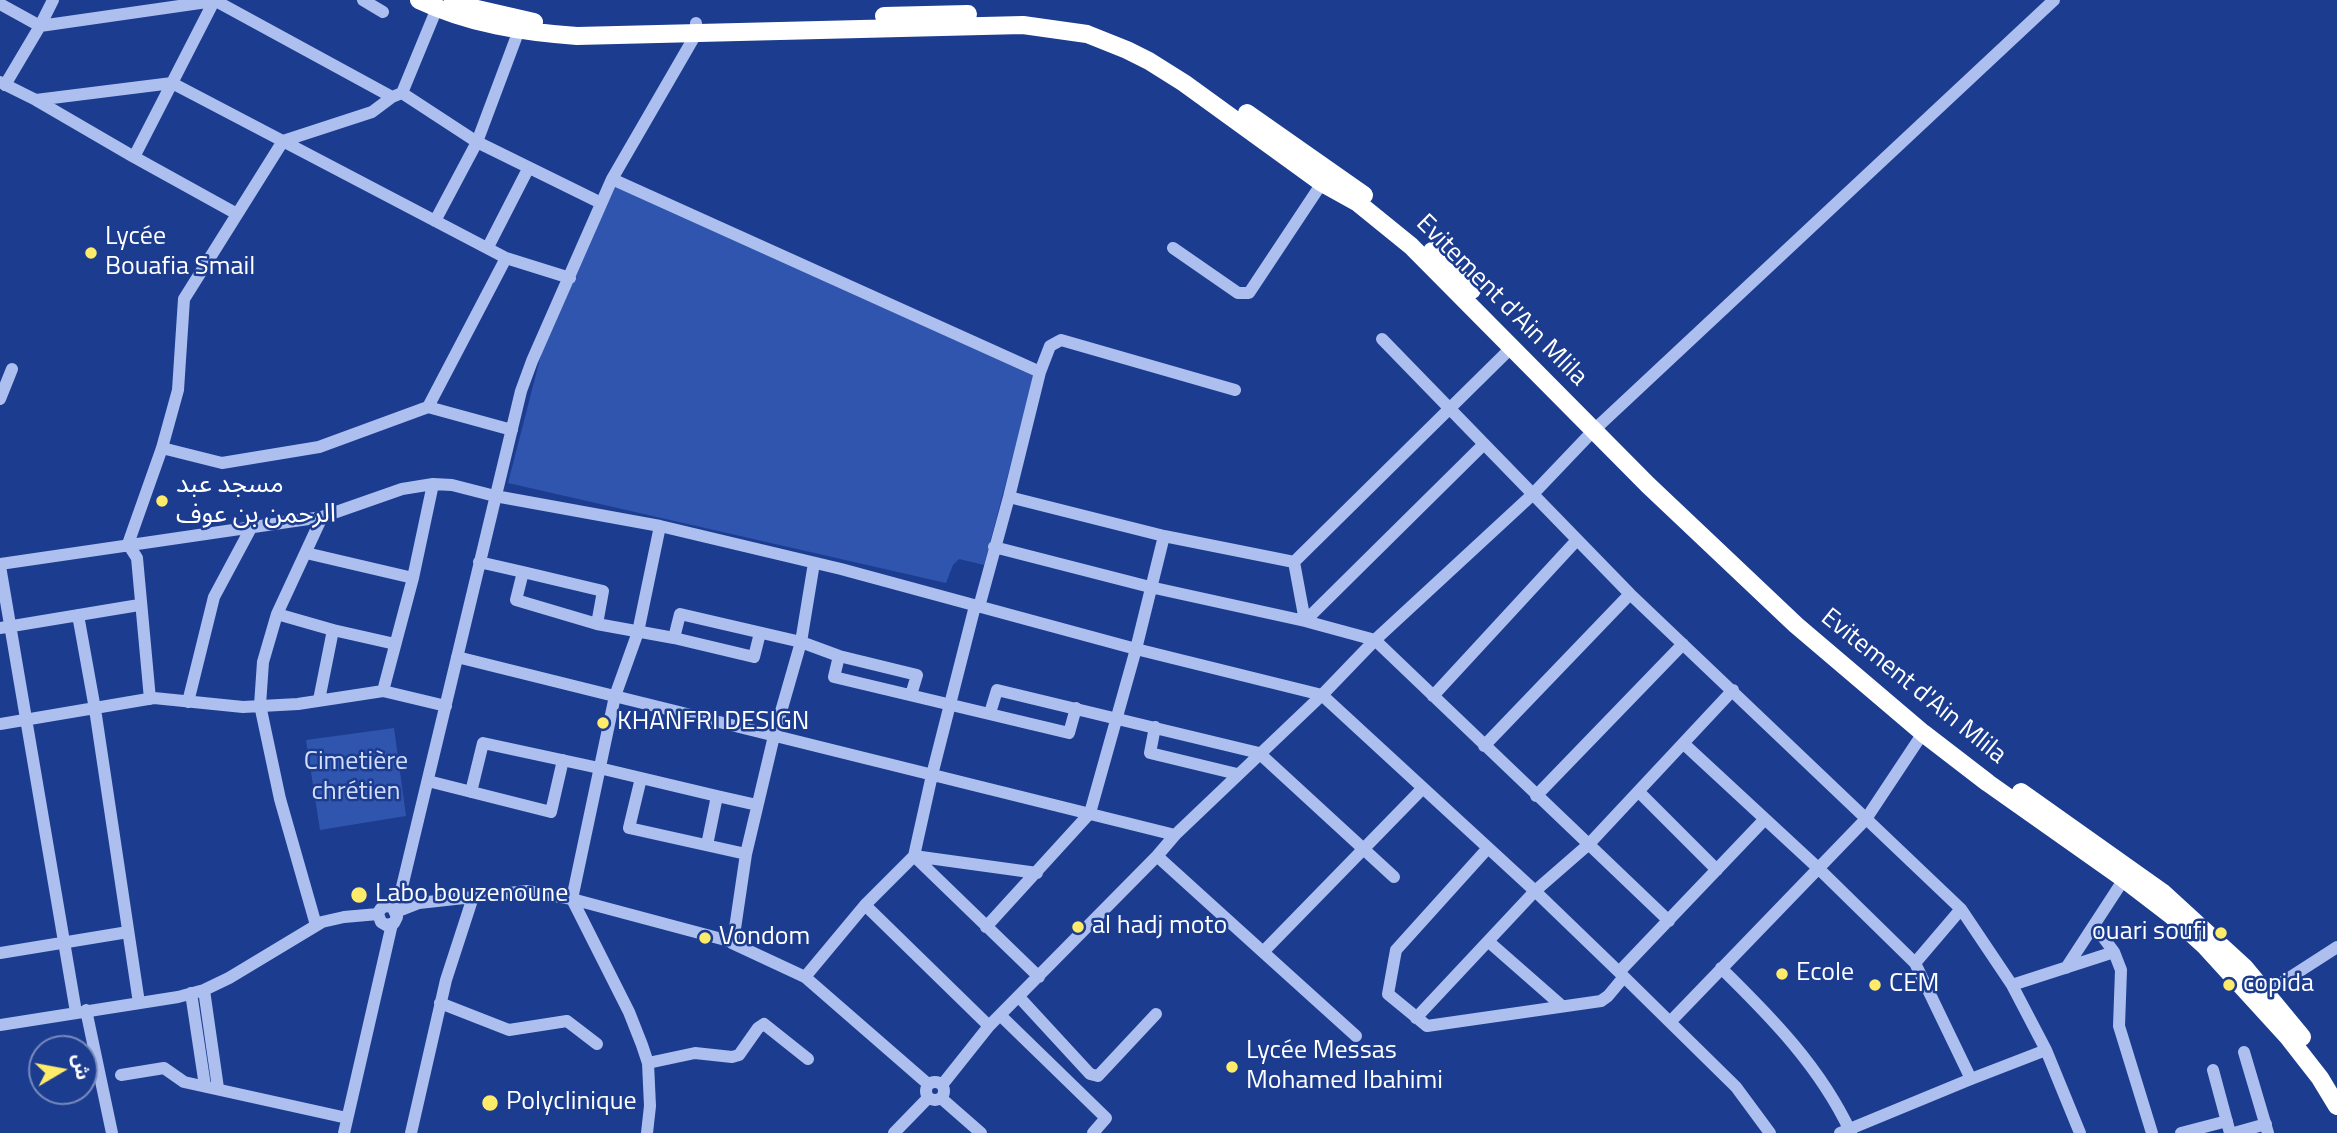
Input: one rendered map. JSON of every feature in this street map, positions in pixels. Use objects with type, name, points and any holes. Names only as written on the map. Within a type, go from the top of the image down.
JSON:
[{"type":"highway","name":"Evitement d'Ain Mlila","points":[[419,0],[535,22],[565,25],[696,29],[1023,25],[1087,34],[1128,50],[1184,83],[1322,183],[1358,203],[1404,239],[1512,347],[1860,668],[1995,774],[2162,892],[2206,930],[2261,996],[2312,1049],[2337,1085]]},
{"type":"highway","name":"Evitement d'Ain Mlila","points":[[443,4],[473,21],[519,30],[577,36],[921,15],[1032,14],[1090,23],[1118,33],[1188,72],[1393,217],[1450,268],[1729,564],[1786,616],[1923,733],[2171,915],[2261,996],[2337,1106]]},
{"type":"street","points":[[53,0],[40,26],[2,83],[237,214]]},
{"type":"street","points":[[134,157],[213,0]]},
{"type":"street","points":[[0,4],[40,26],[213,0],[397,95],[527,169],[601,203]]},
{"type":"street","points":[[363,0],[383,12]]},
{"type":"street","points":[[942,1091],[989,1026],[1237,774],[1322,695],[1375,640],[1532,495],[1598,427],[2054,0]]},
{"type":"street","points":[[128,544],[162,448],[178,390],[184,299],[284,141],[372,112],[397,95],[443,4]]},
{"type":"street","points":[[344,1133],[521,391],[612,179],[696,29]]},
{"type":"street","points":[[435,221],[477,142],[519,30]]},
{"type":"street","points":[[36,100],[172,83],[506,258],[569,278]]},
{"type":"street","points":[[488,247],[527,169]]},
{"type":"street","points":[[612,179],[1040,372]]},
{"type":"street","points":[[1173,248],[1238,293],[1249,293],[1322,183]]},
{"type":"street","points":[[428,407],[506,258]]},
{"type":"street","points":[[1382,339],[1576,541],[1961,909],[2012,985],[2046,1050],[2080,1133]]},
{"type":"street","points":[[804,977],[865,905],[914,856],[950,704],[1009,497],[1040,372],[1050,346],[1061,340],[1235,390]]},
{"type":"street","points":[[1294,562],[1512,347]]},
{"type":"street","points":[[0,399],[12,369]]},
{"type":"street","points":[[162,448],[222,463],[319,447],[428,407],[512,430]]},
{"type":"street","points":[[1305,621],[1484,444]]},
{"type":"street","points":[[383,691],[413,578],[433,484]]},
{"type":"street","points":[[112,1133],[64,943],[26,720],[6,628],[0,565],[322,517],[402,489],[433,484],[452,485],[495,496],[660,526],[814,563],[1136,649],[1322,695],[1535,891],[1670,1022],[1735,1087],[1770,1133]]},
{"type":"street","points":[[1009,497],[1164,536],[1294,562]]},
{"type":"street","points":[[316,925],[280,799],[260,705],[263,662],[277,614],[322,517]]},
{"type":"street","points":[[647,1133],[650,1106],[648,1063],[628,1012],[572,899],[615,696],[638,632],[660,526]]},
{"type":"street","points":[[188,702],[214,597],[251,528]]},
{"type":"street","points":[[986,927],[1090,813],[1108,745],[1118,719],[1164,536]]},
{"type":"street","points":[[1433,696],[1576,541]]},
{"type":"street","points":[[128,544],[137,558],[139,605],[150,699]]},
{"type":"street","points":[[994,547],[1375,640],[1669,921]]},
{"type":"street","points":[[306,553],[413,578]]},
{"type":"street","points":[[479,562],[603,591],[597,624]]},
{"type":"street","points":[[1294,562],[1305,621]]},
{"type":"street","points":[[733,942],[746,854],[774,736],[801,642],[814,563]]},
{"type":"street","points":[[523,572],[516,600],[597,624],[674,638],[754,657],[760,633]]},
{"type":"street","points":[[1484,746],[1630,594]]},
{"type":"street","points":[[6,628],[139,605]]},
{"type":"street","points":[[277,614],[395,644]]},
{"type":"street","points":[[674,638],[680,614],[801,642],[839,656],[916,675],[911,695]]},
{"type":"street","points":[[78,615],[95,709],[139,1003]]},
{"type":"street","points":[[319,699],[333,630]]},
{"type":"street","points":[[1536,796],[1683,644]]},
{"type":"street","points":[[839,656],[834,677],[1069,733],[1076,708]]},
{"type":"street","points":[[457,657],[1175,835]]},
{"type":"street","points":[[990,713],[998,690],[1259,753],[1394,877]]},
{"type":"street","points":[[1416,1018],[1535,891],[1590,844],[1733,690]]},
{"type":"street","points":[[0,724],[150,699],[243,707],[298,704],[383,691],[446,706]]},
{"type":"street","points":[[1155,727],[1150,753],[1237,774]]},
{"type":"street","points":[[1670,1022],[1866,819],[1923,733]]},
{"type":"street","points":[[471,792],[483,743],[757,805]]},
{"type":"street","points":[[1684,744],[1818,868],[1915,963],[1971,1079]]},
{"type":"street","points":[[428,781],[551,811],[564,760]]},
{"type":"street","points":[[641,778],[629,828],[746,854]]},
{"type":"street","points":[[1263,952],[1423,788]]},
{"type":"street","points":[[1639,792],[1717,870]]},
{"type":"street","points":[[707,845],[717,796]]},
{"type":"street","points":[[1489,848],[1396,950],[1388,994],[1427,1026],[1601,1001],[1669,921],[1765,819]]},
{"type":"street","points":[[914,856],[1037,873]]},
{"type":"street","points":[[914,856],[1039,977]]},
{"type":"street","points":[[1157,856],[1356,1037]]},
{"type":"street","points":[[2066,968],[2124,879]]},
{"type":"street","points":[[0,1025],[197,991],[229,978],[316,925],[344,917],[378,914],[383,924],[394,915],[419,903],[519,891],[572,899],[733,942],[804,977],[928,1091]]},
{"type":"street","points":[[411,1133],[440,1003],[473,897]]},
{"type":"street","points":[[865,905],[989,1026]]},
{"type":"street","points":[[1915,963],[1961,909]]},
{"type":"street","points":[[2094,925],[2114,952],[2121,970],[2119,1026],[2152,1133]]},
{"type":"street","points":[[0,953],[128,932]]},
{"type":"street","points":[[1489,942],[1562,1006]]},
{"type":"street","points":[[2261,996],[2337,947]]},
{"type":"street","points":[[2012,985],[2114,952]]},
{"type":"street","points":[[1721,968],[1798,1047],[1822,1082],[1847,1131],[2046,1050]]},
{"type":"street","points":[[197,991],[205,1086]]},
{"type":"street","points":[[197,991],[218,1088]]},
{"type":"street","points":[[1019,996],[1090,1074],[1098,1076],[1156,1014]]},
{"type":"street","points":[[440,1003],[509,1030],[567,1021],[597,1044]]},
{"type":"street","points":[[1000,1015],[1107,1118],[1093,1133]]},
{"type":"street","points":[[648,1063],[695,1053],[732,1057],[739,1055],[758,1028],[764,1024],[808,1059]]},
{"type":"street","points":[[2181,1133],[2267,1128],[2244,1052]]},
{"type":"street","points":[[121,1075],[164,1068],[181,1080],[347,1118]]},
{"type":"street","points":[[2213,1070],[2230,1129]]},
{"type":"street","points":[[894,1133],[935,1082],[981,1133]]},
{"type":"green space","points":[[614,185],[1034,376],[984,565],[959,559],[953,565],[946,583],[508,483],[542,351]]},
{"type":"green space","name":"Cimetière chrétien","points":[[394,728],[406,816],[320,830],[306,740]]},
{"type":"place","name":"Lycée Bouafia Smail","points":[[91,253]]},
{"type":"place","name":"مسجد عبد الرحمن بن عوف","points":[[162,501]]},
{"type":"place","name":"KHANFRI DESIGN","points":[[603,723]]},
{"type":"place","name":"Labo bouzenoune","points":[[359,895]]},
{"type":"place","name":"al hadj moto","points":[[1078,927]]},
{"type":"place","name":"ouari soufi","points":[[2221,933]]},
{"type":"place","name":"Vondom","points":[[705,938]]},
{"type":"place","name":"Ecole","points":[[1782,974]]},
{"type":"place","name":"CEM","points":[[1875,985]]},
{"type":"place","name":"copida","points":[[2229,985]]},
{"type":"place","name":"Lycée Messas Mohamed Ibahimi","points":[[1232,1067]]},
{"type":"place","name":"Polyclinique","points":[[490,1103]]}]
